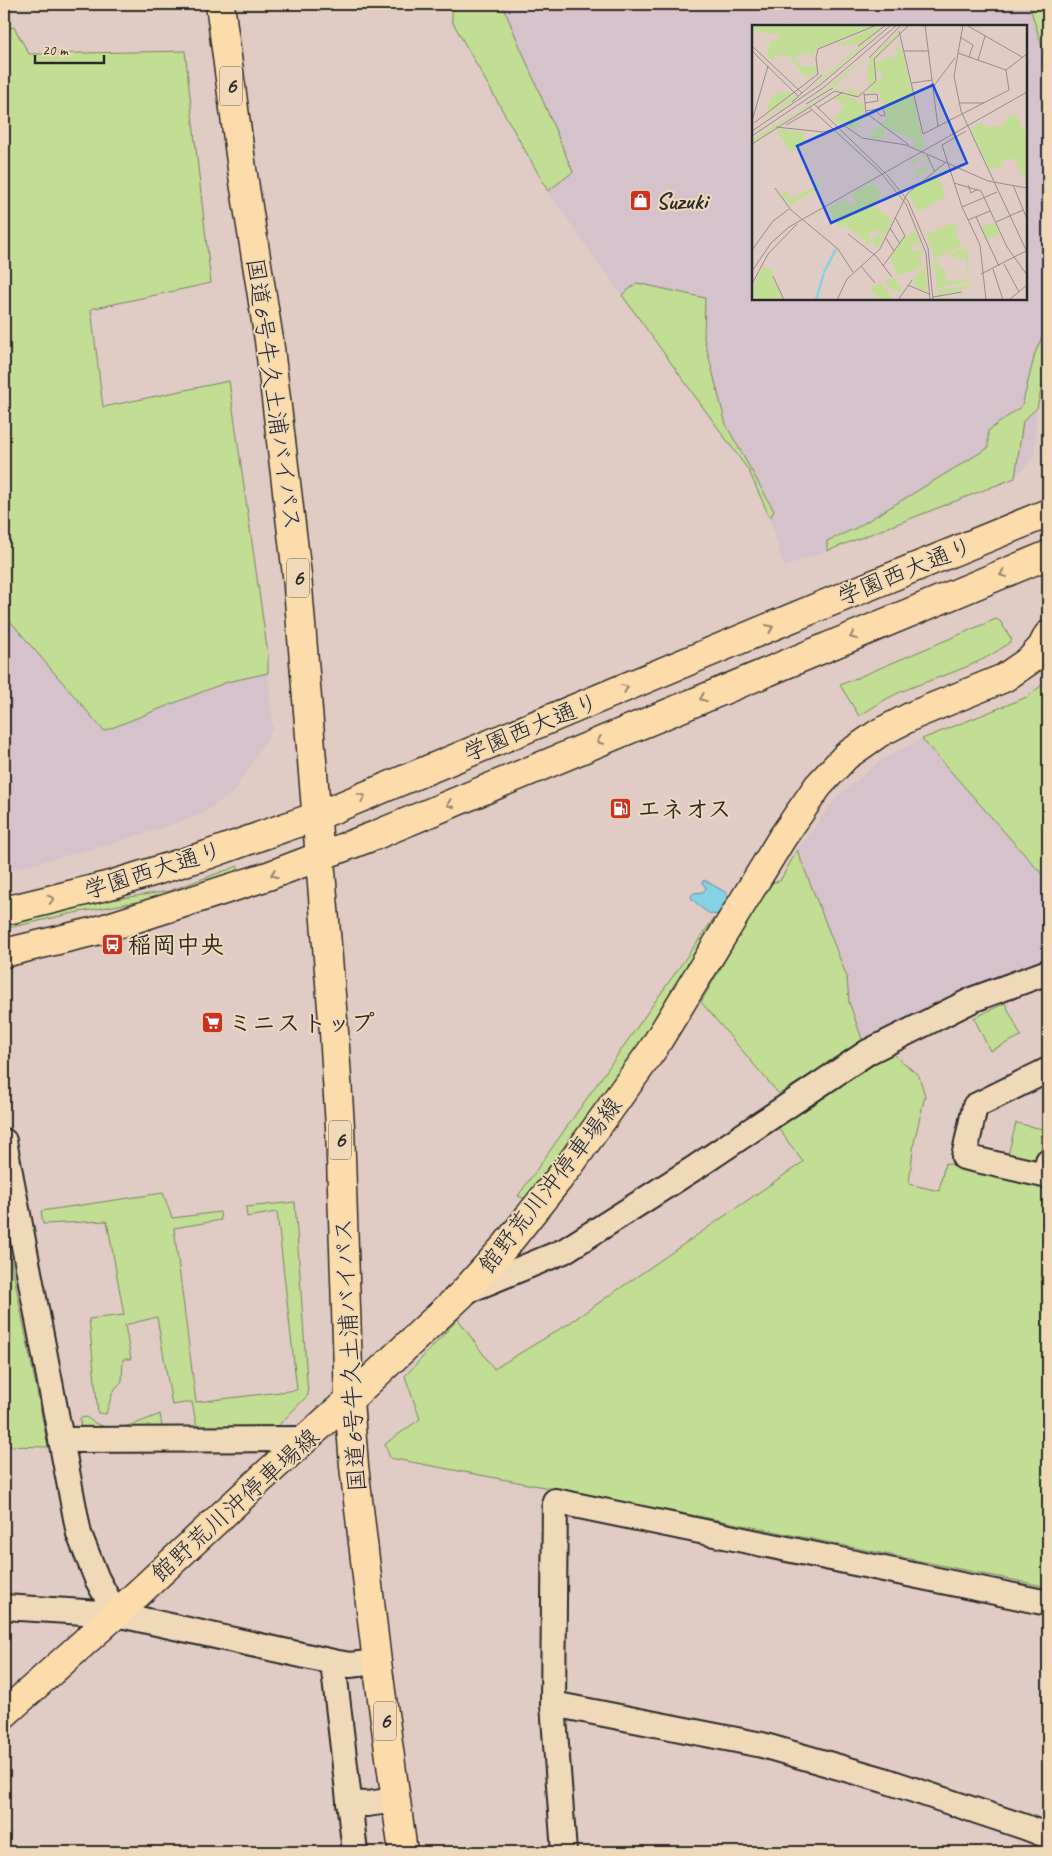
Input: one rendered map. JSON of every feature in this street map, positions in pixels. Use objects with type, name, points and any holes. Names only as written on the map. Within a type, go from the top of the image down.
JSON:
[{"type":"main road","name":"国道6号牛久土浦バイパス","points":[[220,4],[242,169],[268,340],[297,575],[316,816]]},
{"type":"main road","name":"学園西大通り","points":[[4,911],[118,882],[207,855],[316,816],[1048,513]]},
{"type":"main road","name":"学園西大通り","points":[[4,953],[96,931],[268,876],[385,831],[1048,555]]},
{"type":"main road","name":"館野荒川沖停車場線","points":[[4,1714],[349,1400],[462,1294],[507,1244],[569,1166],[654,1048],[782,838],[818,786],[846,756],[879,734],[914,715],[1004,678],[1030,660],[1042,647],[1048,635]]},
{"type":"main road","name":"6","points":[[316,816],[320,856]]},
{"type":"main road","name":"国道6号牛久土浦バイパス","points":[[320,856],[340,1127],[349,1400],[354,1466],[377,1662],[403,1852]]},
{"type":"street","points":[[462,1294],[564,1251],[696,1167],[868,1052],[974,999],[1048,972]]},
{"type":"street","points":[[1048,1070],[975,1106],[964,1157],[1044,1175],[1048,1161]]},
{"type":"street","points":[[4,1141],[79,1534],[97,1579],[116,1614]]},
{"type":"street","points":[[61,1440],[306,1440]]},
{"type":"street","points":[[564,1852],[553,1704],[555,1501],[1048,1603]]},
{"type":"street","points":[[4,1608],[116,1614],[333,1662],[350,1665],[377,1662]]},
{"type":"street","points":[[333,1662],[355,1852]]},
{"type":"street","points":[[553,1704],[762,1745],[884,1780],[1048,1836]]},
{"type":"street","points":[[349,1803],[367,1804],[396,1800]]},
{"type":"street","points":[[1025,1827],[1041,1852]]},
{"type":"shaded area","points":[[453,4],[1029,4],[1048,66],[1048,361],[1037,408],[1034,457],[1015,478],[784,567],[770,518],[749,471],[552,198],[452,21]]},
{"type":"shaded area","points":[[4,614],[104,731],[227,682],[268,673],[273,728],[234,792],[200,815],[108,845],[4,871]]},
{"type":"shaded area","points":[[922,739],[1048,881],[1048,963],[863,1042],[849,1001],[847,976],[797,850],[837,797],[881,760]]},
{"type":"green space","points":[[452,4],[502,4],[573,172],[548,191],[452,21]]},
{"type":"green space","points":[[1029,4],[1048,4],[1048,66]]},
{"type":"green space","points":[[14,27],[29,54],[185,51],[211,283],[91,309],[103,407],[229,381],[268,655],[268,673],[227,682],[104,731],[4,614],[4,30]]},
{"type":"green space","points":[[637,283],[705,298],[704,338],[726,425],[774,511],[770,518],[749,471],[622,295]]},
{"type":"green space","points":[[1048,324],[1048,361],[1037,408],[1023,421],[1015,478],[827,551],[827,541],[856,528],[988,448],[988,431],[1022,406],[1035,353]]},
{"type":"green space","points":[[996,619],[1000,621],[1012,640],[1000,649],[957,671],[896,694],[859,716],[840,685]]},
{"type":"green space","points":[[1048,680],[1048,881],[922,739],[1027,697]]},
{"type":"green space","points":[[797,850],[847,977],[849,1002],[863,1042],[779,1094],[701,1002],[770,883],[780,881]]},
{"type":"green space","points":[[238,866],[239,872],[170,896],[74,913],[4,929],[4,922],[70,906],[169,891]]},
{"type":"green space","points":[[714,918],[680,986],[529,1200],[518,1196]]},
{"type":"green space","points":[[1005,1003],[1021,1036],[990,1051],[974,1018]]},
{"type":"green space","points":[[889,1050],[919,1076],[925,1096],[914,1142],[909,1184],[939,1191],[945,1163],[1048,1187],[1048,1587],[708,1518],[390,1458],[385,1444],[420,1419],[405,1376],[458,1319],[494,1369],[568,1324],[803,1162],[776,1125]]},
{"type":"green space","points":[[1016,1123],[1047,1130],[1039,1160],[1033,1161],[1008,1155]]},
{"type":"green space","points":[[163,1193],[172,1218],[220,1212],[221,1220],[174,1228],[196,1402],[297,1390],[277,1212],[247,1217],[246,1207],[295,1202],[308,1395],[277,1427],[197,1428],[192,1402],[172,1405],[157,1317],[125,1325],[131,1359],[123,1359],[122,1381],[113,1391],[106,1414],[98,1413],[89,1319],[124,1315],[107,1221],[43,1224],[41,1211]]},
{"type":"green space","points":[[4,1226],[48,1447],[4,1446]]},
{"type":"green space","points":[[160,1414],[163,1433],[81,1431],[80,1418],[86,1417],[104,1426],[123,1427]]},
{"type":"water","points":[[704,880],[727,893],[727,898],[719,914],[711,914],[692,899],[691,896],[694,893],[703,892],[706,888],[702,882]]},
{"type":"place","name":"Suzuki","points":[[640,201]]},
{"type":"place","name":"エネオス","points":[[621,809]]},
{"type":"place","name":"稲岡中央","points":[[112,945]]},
{"type":"place","name":"ミニストップ","points":[[212,1023]]}]
